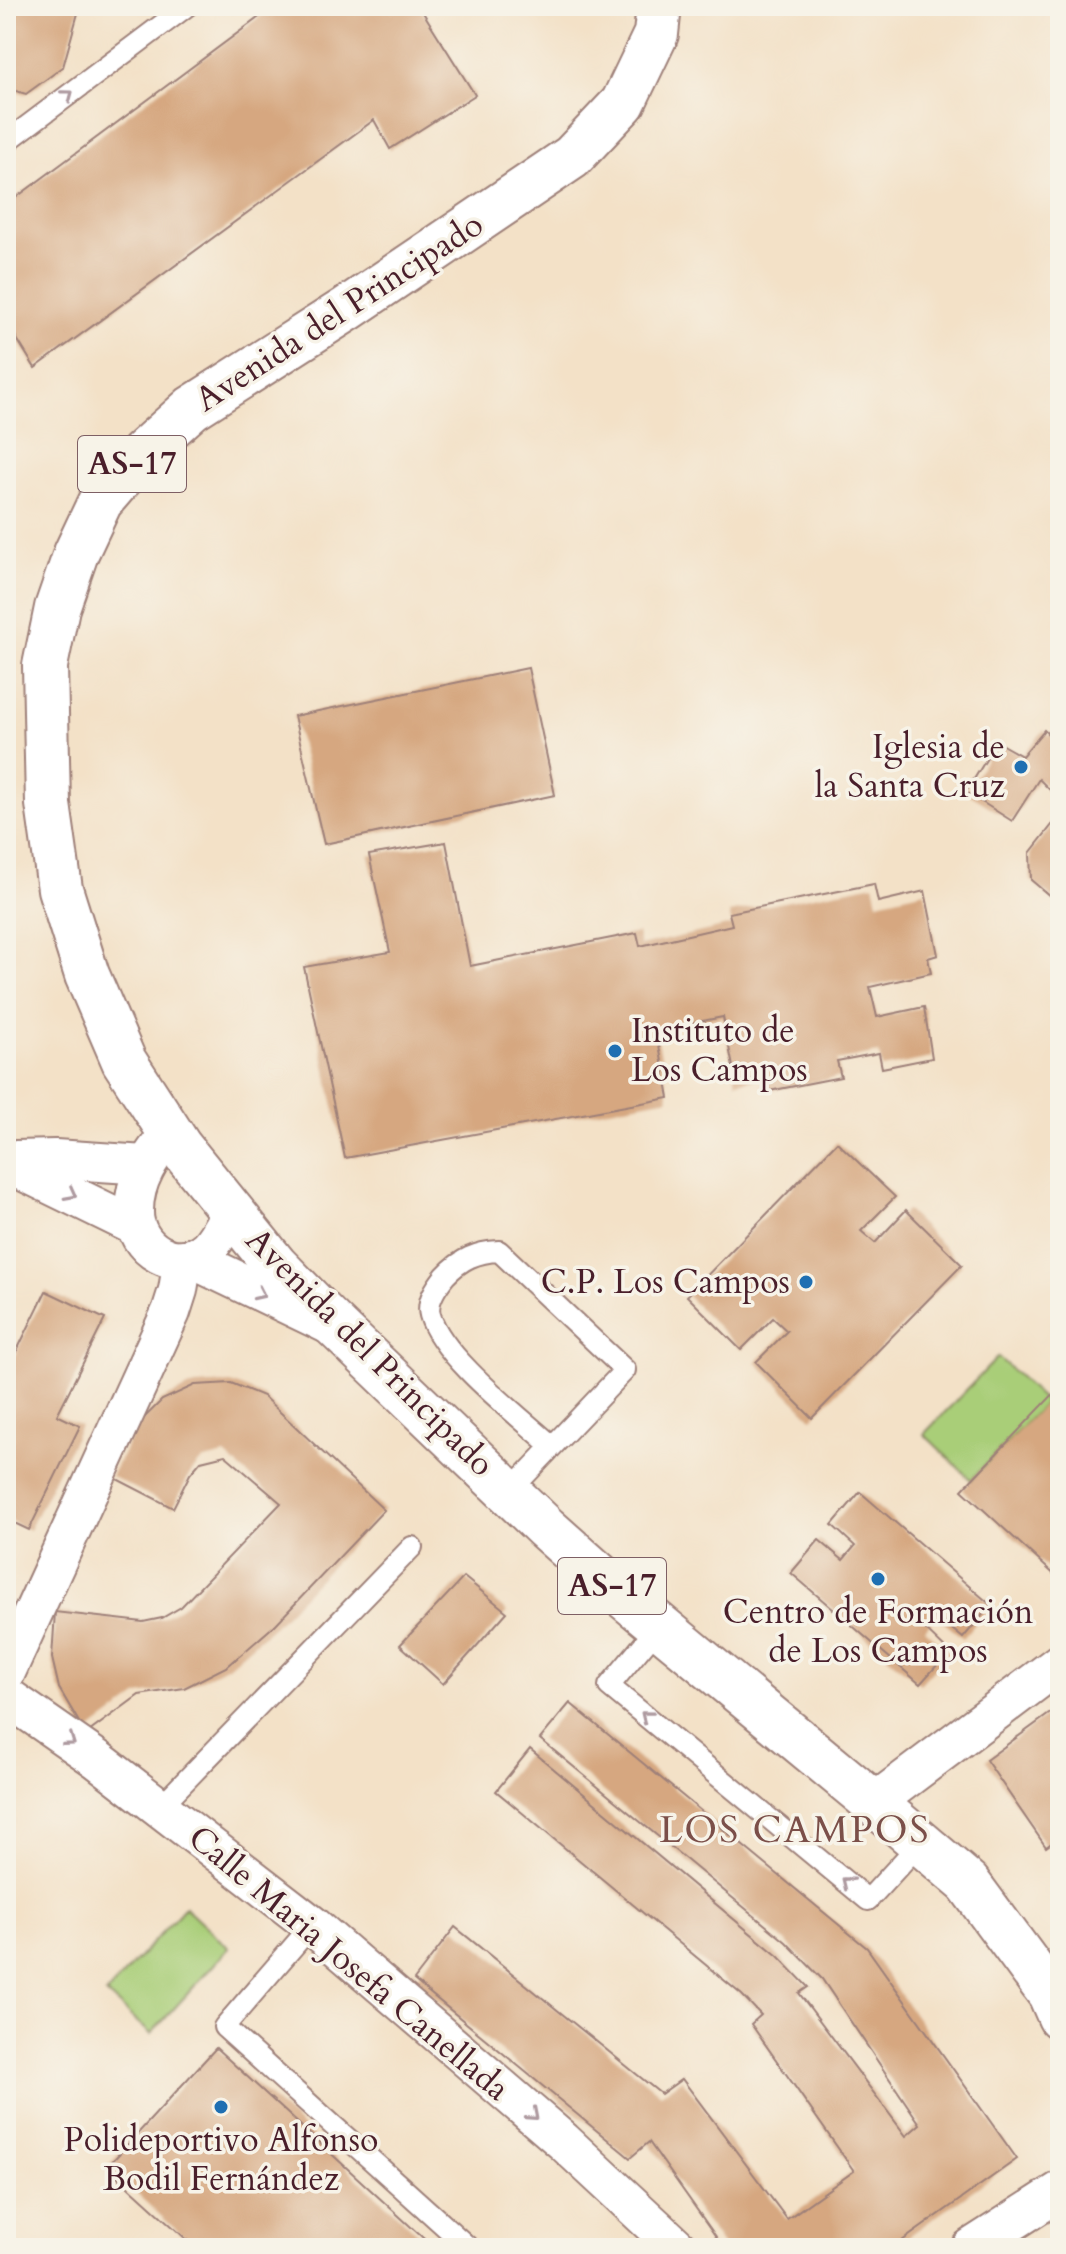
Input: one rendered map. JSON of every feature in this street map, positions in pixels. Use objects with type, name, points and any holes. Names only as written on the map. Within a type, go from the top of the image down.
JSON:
[{"type":"main road","name":"Avenida del Principado","points":[[659,6],[656,34],[623,103],[572,157],[347,309],[192,408],[143,452],[100,502],[76,553],[57,608],[45,666],[48,804],[60,889],[87,975],[157,1149],[232,1210],[276,1266],[338,1328],[609,1584],[968,1883],[1050,1994],[1060,2017]]},
{"type":"street","points":[[6,1162],[157,1149],[134,1201],[135,1226],[146,1246],[338,1328]]},
{"type":"street","points":[[6,1162],[135,1226]]},
{"type":"street","points":[[179,1259],[208,1248],[232,1210]]},
{"type":"street","points":[[6,1672],[153,1347],[179,1259]]},
{"type":"street","points":[[874,1803],[1060,1663]]},
{"type":"street","name":"Calle Maria Josefa Canellada","points":[[6,1696],[160,1807],[312,1925],[563,2141],[678,2248]]},
{"type":"street","points":[[971,2248],[1060,2191]]},
{"type":"lane","points":[[6,142],[187,6]]},
{"type":"lane","points":[[509,1492],[625,1370],[499,1251],[477,1252],[454,1266],[434,1289],[429,1313],[448,1350],[552,1446]]},
{"type":"lane","points":[[160,1807],[412,1547]]},
{"type":"lane","points":[[659,1626],[609,1686],[868,1900],[921,1842]]},
{"type":"lane","points":[[312,1925],[224,2027],[469,2248]]},
{"type":"green space","points":[[998,1357],[1046,1402],[971,1480],[924,1434]]},
{"type":"green space","points":[[185,1907],[229,1948],[151,2034],[106,1994]]},
{"type":"building","points":[[6,6],[80,6],[63,67],[26,94],[6,88]]},
{"type":"building","points":[[274,6],[419,6],[475,95],[390,149],[374,120],[35,368],[6,321],[6,205]]},
{"type":"building","points":[[528,668],[555,795],[324,844],[294,716]]},
{"type":"building","name":"Iglesia de la Santa Cruz","points":[[1060,721],[1060,800],[1039,779],[1012,821],[966,792],[997,742],[1022,756],[1044,730],[1050,736]]},
{"type":"building","name":"Iglesia de la Santa Cruz","points":[[1060,815],[1060,913],[1055,909],[1058,903],[1031,880],[1030,853]]},
{"type":"building","points":[[446,842],[470,966],[637,933],[640,946],[732,925],[729,913],[874,884],[878,902],[925,891],[938,955],[928,958],[931,973],[870,987],[877,1017],[924,1007],[932,1058],[882,1068],[879,1053],[837,1061],[841,1077],[764,1092],[762,1078],[736,1082],[723,1017],[656,1030],[669,1098],[345,1158],[304,967],[390,952],[369,855]]},
{"type":"building","points":[[837,1142],[895,1197],[861,1231],[875,1243],[906,1210],[962,1265],[812,1418],[756,1362],[787,1331],[773,1318],[741,1350],[687,1296]]},
{"type":"building","points":[[46,1291],[105,1319],[57,1415],[80,1426],[29,1530],[6,1519],[6,1413],[11,1403],[6,1400],[6,1373]]},
{"type":"building","points":[[231,1383],[263,1396],[384,1510],[275,1625],[228,1666],[184,1688],[139,1695],[86,1734],[59,1688],[52,1658],[55,1612],[143,1622],[162,1618],[181,1607],[281,1503],[225,1455],[201,1461],[190,1474],[173,1508],[111,1476],[138,1424],[162,1400],[195,1385]]},
{"type":"building","points":[[1060,1387],[1060,1576],[1058,1578],[962,1490]]},
{"type":"building","points":[[860,1492],[991,1605],[963,1638],[936,1616],[925,1629],[949,1652],[920,1684],[791,1573],[819,1540],[843,1560],[855,1546],[832,1525]]},
{"type":"building","points":[[464,1577],[507,1612],[443,1684],[400,1645]]},
{"type":"building","points":[[570,1703],[867,1948],[1017,2159],[892,2248],[724,2248],[649,2142],[630,2158],[414,1980],[455,1927],[661,2094],[682,2079],[787,2219],[854,2171],[751,2024],[761,2015],[742,1995],[496,1791],[530,1749],[778,1956],[808,1987],[799,1993],[906,2136],[920,2124],[822,1979],[786,1942],[540,1739]]},
{"type":"building","points":[[1060,1706],[1060,1837],[1046,1847],[986,1760]]},
{"type":"building","name":"Polideportivo Alfonso Bodil Fernández","points":[[216,2048],[434,2248],[196,2248],[107,2167]]},
{"type":"place","name":"Iglesia de la Santa Cruz","points":[[1021,767]]},
{"type":"place","name":"Instituto de Los Campos","points":[[615,1051]]},
{"type":"place","name":"C.P. Los Campos","points":[[806,1282]]},
{"type":"place","name":"Centro de Formación de Los Campos","points":[[878,1579]]},
{"type":"place","name":"Polideportivo Alfonso Bodil Fernández","points":[[221,2107]]},
{"type":"district","name":"LOS CAMPOS","points":[[795,1830]]}]
